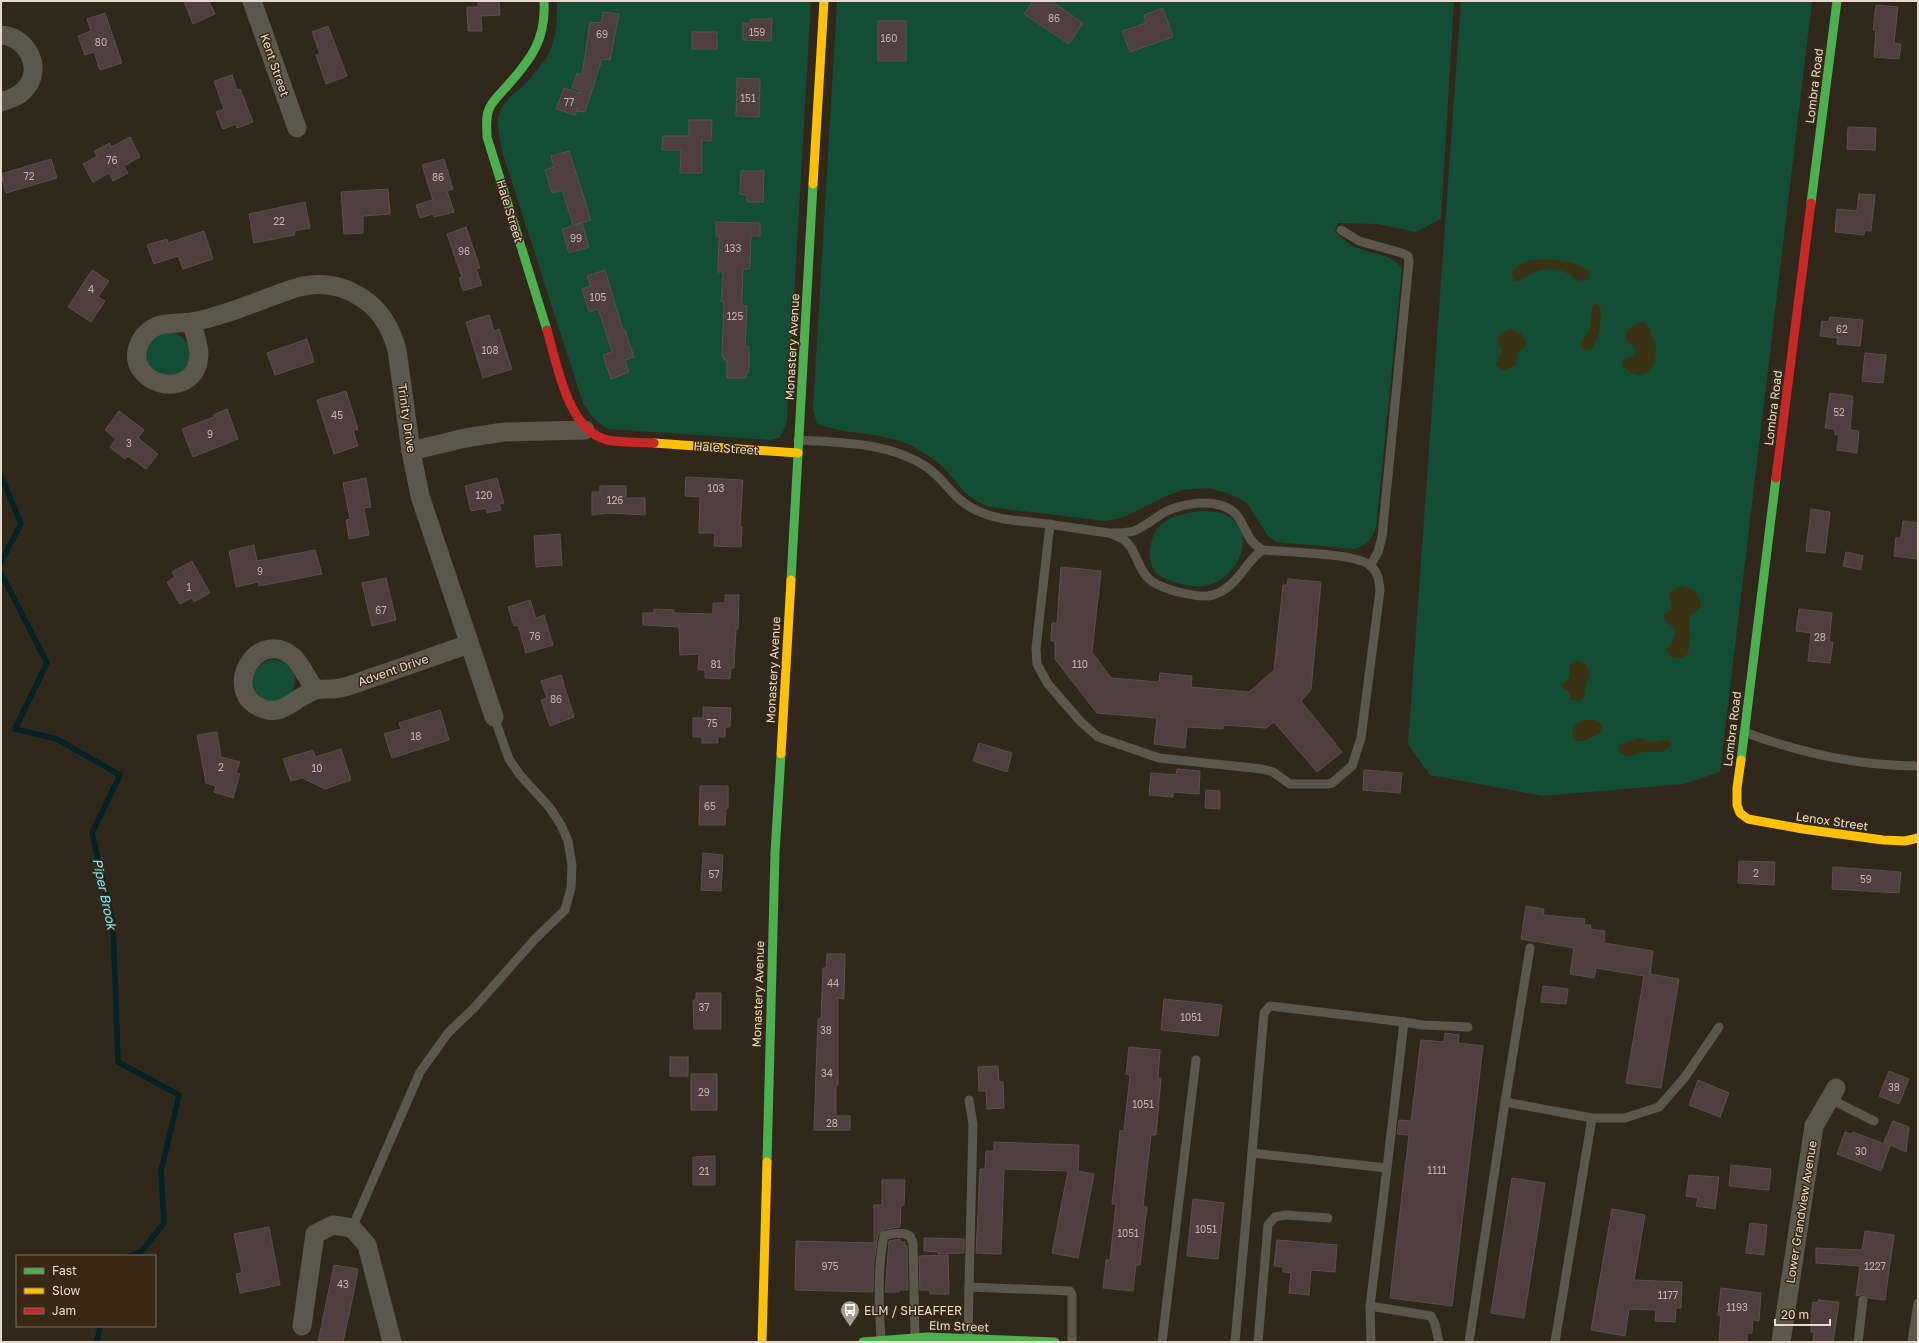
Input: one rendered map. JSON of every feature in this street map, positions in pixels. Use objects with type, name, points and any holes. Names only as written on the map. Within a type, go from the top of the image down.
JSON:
[{"type":"street","name":"Kent Street","points":[[252,1],[297,128]]},
{"type":"street","name":"Hale Street","points":[[544,1],[546,20],[540,45],[490,108],[487,118],[487,137],[569,402],[579,422],[586,430],[597,436],[622,441],[798,453]]},
{"type":"street","name":"Monastery Avenue","points":[[762,1342],[773,906],[798,440],[824,1]]},
{"type":"street","name":"Lombra Road","points":[[1744,816],[1740,813],[1737,805],[1737,788],[1837,1]]},
{"type":"street","points":[[1,35],[13,37],[25,46],[32,59],[33,74],[27,88],[15,98],[1,102]]},
{"type":"street","name":"Trinity Drive","points":[[192,322],[213,317],[309,285],[333,285],[357,294],[377,311],[393,334],[397,350],[411,451],[420,496],[494,717]]},
{"type":"street","name":"Hale Street","points":[[411,451],[465,438],[504,432],[586,430]]},
{"type":"street","name":"Advent Drive","points":[[316,690],[340,688],[469,644]]},
{"type":"street","name":"Lenox Street","points":[[1744,816],[1748,819],[1803,829],[1883,840],[1905,841],[1918,838]]},
{"type":"street","name":"Lower Grandview Avenue","points":[[1781,1342],[1814,1126],[1833,1094]]},
{"type":"street","points":[[302,1326],[315,1234],[333,1225],[352,1228],[367,1245],[392,1342]]},
{"type":"street","name":"Elm Street","points":[[863,1342],[881,1339],[914,1338],[1055,1342]]},
{"type":"lane","points":[[1341,230],[1359,241],[1402,253],[1408,256],[1409,261],[1382,537],[1378,552],[1370,566]]},
{"type":"lane","points":[[798,440],[871,446],[893,451],[926,466],[954,496],[978,511],[1000,518],[1050,524],[1110,533],[1134,531],[1165,512],[1180,506],[1207,504],[1223,506],[1233,511],[1240,519],[1250,541],[1262,550],[1352,558],[1370,566],[1376,571],[1379,579],[1380,590],[1361,738],[1352,766],[1332,783],[1295,785],[1286,782],[1273,772],[1262,769],[1167,759],[1152,756],[1106,740],[1090,731],[1048,684],[1040,671],[1036,656],[1050,524]]},
{"type":"lane","points":[[1110,533],[1124,540],[1131,547],[1143,572],[1154,583],[1167,589],[1199,596],[1213,595],[1226,589],[1240,576],[1255,554],[1262,550]]},
{"type":"lane","points":[[352,1228],[420,1072],[448,1033],[474,1008],[535,939],[565,910],[571,888],[572,865],[568,841],[561,825],[550,808],[520,775],[509,759],[494,717]]},
{"type":"lane","points":[[1744,732],[1810,754],[1852,762],[1918,766]]},
{"type":"lane","points":[[1469,1342],[1530,948]]},
{"type":"lane","points":[[1234,1342],[1264,1013],[1270,1006],[1423,1025],[1468,1027]]},
{"type":"lane","points":[[1371,1342],[1370,1306],[1404,1022]]},
{"type":"lane","points":[[1505,1102],[1592,1118],[1625,1118],[1659,1107],[1685,1077],[1719,1027]]},
{"type":"lane","points":[[1162,1342],[1196,1060]]},
{"type":"lane","points":[[1833,1094],[1874,1121]]},
{"type":"lane","points":[[968,1339],[973,1124],[969,1100]]},
{"type":"lane","points":[[1555,1342],[1592,1118]]},
{"type":"lane","points":[[1252,1153],[1387,1168]]},
{"type":"lane","points":[[1258,1342],[1268,1226],[1275,1217],[1286,1215],[1328,1218]]},
{"type":"lane","points":[[881,1339],[879,1305],[881,1250],[884,1236],[889,1234],[906,1234],[910,1236],[912,1243],[914,1338]]},
{"type":"lane","points":[[969,1287],[1070,1291],[1072,1342]]},
{"type":"lane","points":[[1858,1342],[1863,1300]]},
{"type":"lane","points":[[1912,1342],[1918,1304]]},
{"type":"lane","points":[[1370,1306],[1431,1316],[1435,1324],[1438,1342]]},
{"type":"green space","points":[[557,1],[811,1],[787,420],[785,428],[779,438],[770,440],[609,429],[600,424],[594,418],[583,403],[502,151],[498,128],[499,114],[504,104],[541,66],[551,49],[556,29]]},
{"type":"green space","points":[[837,1],[1454,1],[1441,219],[1416,232],[1377,224],[1338,223],[1335,231],[1352,245],[1388,257],[1402,269],[1376,527],[1369,541],[1355,549],[1275,541],[1268,536],[1247,503],[1230,494],[1208,488],[1183,490],[1166,496],[1124,517],[1105,521],[989,507],[967,494],[941,465],[910,445],[887,438],[828,428],[817,424],[813,409]]},
{"type":"green space","points":[[1461,1],[1812,1],[1720,772],[1683,784],[1543,796],[1430,775],[1408,744]]},
{"type":"green space","points":[[168,332],[180,336],[186,342],[190,354],[186,366],[180,372],[168,376],[156,372],[150,366],[146,354],[150,342],[156,336]]},
{"type":"green space","points":[[1200,511],[1221,513],[1236,522],[1242,533],[1243,546],[1239,559],[1221,580],[1208,585],[1184,585],[1160,576],[1156,573],[1153,567],[1150,554],[1150,546],[1155,533],[1163,523],[1171,518]]},
{"type":"green space","points":[[274,660],[289,666],[295,681],[289,696],[274,702],[259,696],[253,681],[259,666]]},
{"type":"sand","points":[[1547,259],[1569,262],[1584,268],[1589,271],[1589,277],[1587,280],[1580,281],[1569,274],[1555,269],[1549,269],[1531,274],[1520,281],[1514,281],[1512,273],[1519,265],[1527,262]]},
{"type":"sand","points":[[1598,303],[1600,307],[1601,320],[1596,341],[1591,350],[1582,349],[1581,342],[1590,328],[1592,306]]},
{"type":"sand","points":[[1643,322],[1649,327],[1656,346],[1656,357],[1650,370],[1640,375],[1628,371],[1622,365],[1623,360],[1633,356],[1636,352],[1633,346],[1626,341],[1628,331],[1636,324]]},
{"type":"sand","points":[[1511,329],[1521,334],[1526,341],[1525,346],[1517,354],[1516,365],[1504,371],[1496,364],[1502,352],[1497,338],[1503,332]]},
{"type":"sand","points":[[1681,586],[1695,592],[1699,598],[1701,607],[1689,617],[1690,637],[1688,654],[1679,658],[1673,658],[1667,650],[1674,638],[1676,630],[1665,620],[1664,615],[1672,609],[1669,593]]},
{"type":"sand","points":[[1575,660],[1586,664],[1590,675],[1586,683],[1584,698],[1580,701],[1571,700],[1569,692],[1563,688],[1562,685],[1570,677],[1569,666]]},
{"type":"sand","points":[[1583,720],[1594,720],[1600,722],[1602,726],[1600,733],[1583,741],[1577,741],[1572,736],[1573,731],[1576,724]]},
{"type":"sand","points":[[1640,738],[1652,742],[1665,740],[1670,742],[1671,745],[1662,752],[1644,752],[1629,756],[1621,754],[1618,751],[1620,744]]},
{"type":"building","points":[[184,1],[209,1],[215,14],[193,24]]},
{"type":"building","points":[[478,1],[499,1],[500,15],[481,16],[482,31],[468,31],[467,7],[478,7]]},
{"type":"building","points":[[1033,1],[1051,1],[1083,23],[1069,44],[1024,14]]},
{"type":"building","points":[[1876,5],[1898,7],[1894,43],[1901,44],[1899,59],[1874,57],[1876,30],[1873,30]]},
{"type":"building","points":[[1163,8],[1173,37],[1130,52],[1122,31],[1146,23],[1144,15]]},
{"type":"building","points":[[603,12],[619,14],[610,60],[602,59],[585,112],[577,111],[578,107],[575,115],[556,109],[564,88],[580,93],[580,90],[572,88],[577,73],[582,75],[590,22],[601,23]]},
{"type":"building","points":[[105,13],[122,63],[100,70],[94,52],[85,55],[78,36],[91,31],[87,19]]},
{"type":"building","points":[[751,19],[772,19],[771,41],[743,40],[743,23],[750,24]]},
{"type":"building","points":[[878,21],[906,21],[906,61],[878,61]]},
{"type":"building","points":[[328,26],[347,76],[326,84],[316,55],[320,54],[312,32]]},
{"type":"building","points":[[692,32],[717,32],[717,49],[692,49]]},
{"type":"building","points":[[232,75],[237,90],[240,89],[253,122],[237,128],[236,124],[223,129],[216,112],[224,109],[214,81]]},
{"type":"building","points":[[737,78],[760,79],[759,117],[736,116]]},
{"type":"building","points":[[689,120],[712,120],[711,141],[702,140],[702,173],[680,173],[681,150],[662,150],[663,136],[689,136]]},
{"type":"building","points":[[1848,127],[1876,128],[1875,150],[1847,149]]},
{"type":"building","points":[[130,137],[140,157],[124,166],[128,173],[113,181],[109,173],[93,182],[83,164],[97,156],[94,151],[110,143],[111,147]]},
{"type":"building","points":[[569,151],[591,220],[573,225],[562,190],[552,193],[545,170],[554,167],[551,156]]},
{"type":"building","points":[[51,159],[57,178],[6,193],[1,174]]},
{"type":"building","points":[[444,159],[453,189],[447,191],[454,212],[434,217],[433,214],[420,218],[416,205],[433,200],[422,165]]},
{"type":"building","points":[[741,171],[764,171],[763,202],[747,202],[747,195],[740,194]]},
{"type":"building","points":[[388,189],[390,214],[363,216],[363,233],[344,234],[341,192]]},
{"type":"building","points":[[1859,194],[1875,195],[1871,231],[1865,230],[1864,235],[1835,232],[1837,209],[1857,211]]},
{"type":"building","points":[[305,202],[310,228],[294,231],[295,235],[254,243],[249,214]]},
{"type":"building","points":[[716,222],[760,223],[760,236],[751,236],[750,269],[743,269],[742,305],[747,306],[745,347],[749,347],[749,372],[746,372],[746,378],[727,378],[727,360],[724,360],[724,357],[722,357],[724,302],[721,302],[723,272],[718,272],[719,236],[716,236]]},
{"type":"building","points":[[582,223],[589,247],[569,253],[562,229]]},
{"type":"building","points":[[466,227],[480,268],[476,269],[482,285],[463,291],[459,278],[462,277],[447,234]]},
{"type":"building","points":[[204,231],[213,259],[183,269],[178,256],[154,264],[147,245],[167,239],[168,243]]},
{"type":"building","points":[[92,270],[109,281],[98,297],[105,301],[91,322],[68,307]]},
{"type":"building","points":[[605,270],[623,330],[625,330],[634,357],[625,360],[629,372],[611,379],[603,355],[612,352],[601,317],[598,309],[589,312],[582,289],[591,286],[587,276]]},
{"type":"building","points":[[489,315],[494,331],[499,329],[512,369],[483,378],[466,322]]},
{"type":"building","points":[[1830,317],[1863,320],[1860,346],[1837,344],[1838,338],[1820,336],[1822,321],[1829,322]]},
{"type":"building","points":[[307,339],[314,362],[275,375],[267,353]]},
{"type":"building","points":[[1865,353],[1886,355],[1883,383],[1862,381]]},
{"type":"building","points":[[346,391],[358,429],[353,431],[358,446],[334,454],[317,400]]},
{"type":"building","points":[[1830,393],[1853,396],[1850,430],[1859,431],[1857,453],[1837,450],[1839,435],[1835,435],[1835,429],[1825,428]]},
{"type":"building","points":[[227,409],[238,439],[193,457],[182,429],[214,417],[213,415]]},
{"type":"building","points":[[119,411],[144,430],[138,438],[158,454],[146,469],[128,456],[125,459],[110,447],[116,439],[105,430]]},
{"type":"building","points":[[686,477],[743,480],[740,527],[742,527],[741,547],[714,546],[715,533],[699,533],[700,497],[685,496]]},
{"type":"building","points":[[366,478],[371,507],[364,508],[369,535],[349,539],[346,520],[350,519],[343,483]]},
{"type":"building","points":[[497,478],[504,503],[499,504],[501,510],[487,513],[486,508],[471,511],[465,486]]},
{"type":"building","points":[[600,486],[626,486],[626,498],[645,498],[645,515],[607,513],[592,515],[592,492],[600,492]]},
{"type":"building","points":[[1811,509],[1830,512],[1825,553],[1806,551]]},
{"type":"building","points":[[1903,521],[1918,523],[1918,559],[1894,556],[1896,538],[1901,538]]},
{"type":"building","points":[[560,534],[562,565],[536,567],[534,536]]},
{"type":"building","points":[[254,545],[257,561],[315,550],[322,574],[259,586],[258,582],[236,587],[229,551]]},
{"type":"building","points":[[1846,552],[1863,556],[1861,570],[1843,566]]},
{"type":"building","points":[[192,561],[210,593],[194,602],[192,598],[180,604],[167,582],[175,577],[172,572]]},
{"type":"building","points":[[1061,567],[1101,571],[1092,652],[1111,678],[1159,682],[1160,673],[1192,676],[1191,687],[1249,692],[1274,670],[1283,585],[1287,585],[1288,579],[1321,582],[1311,690],[1301,701],[1342,752],[1317,772],[1274,722],[1266,728],[1223,725],[1223,729],[1187,727],[1185,748],[1154,744],[1157,718],[1097,713],[1055,659],[1055,641],[1051,641],[1052,623],[1057,623]]},
{"type":"building","points":[[386,578],[396,620],[372,626],[362,583]]},
{"type":"building","points":[[725,595],[739,595],[738,629],[736,629],[734,668],[731,668],[730,679],[705,678],[705,670],[698,670],[699,654],[680,655],[679,627],[643,625],[643,613],[654,613],[654,609],[674,610],[674,613],[713,614],[713,603],[725,603]]},
{"type":"building","points":[[530,600],[536,618],[544,615],[553,645],[526,653],[518,625],[514,626],[508,607]]},
{"type":"building","points":[[1799,609],[1832,613],[1829,642],[1833,642],[1830,663],[1808,661],[1811,633],[1796,631]]},
{"type":"building","points":[[561,675],[574,717],[550,726],[541,700],[547,698],[541,681]]},
{"type":"building","points":[[703,707],[731,708],[730,727],[725,727],[725,737],[718,737],[718,743],[702,743],[702,737],[693,737],[693,718],[703,718]]},
{"type":"building","points":[[440,710],[449,740],[392,758],[384,734],[401,729],[399,723]]},
{"type":"building","points":[[217,732],[221,757],[240,762],[236,773],[240,774],[233,798],[214,792],[216,786],[206,783],[197,735]]},
{"type":"building","points":[[979,743],[1012,753],[1007,772],[973,761]]},
{"type":"building","points":[[341,749],[351,780],[325,789],[302,778],[291,781],[283,759],[313,750],[315,757]]},
{"type":"building","points":[[1177,769],[1200,771],[1199,794],[1173,792],[1173,797],[1149,795],[1151,773],[1176,775]]},
{"type":"building","points":[[1364,770],[1402,773],[1400,793],[1363,790]]},
{"type":"building","points":[[700,786],[728,786],[728,808],[726,808],[725,825],[699,825]]},
{"type":"building","points":[[1206,790],[1220,791],[1220,809],[1205,808]]},
{"type":"building","points":[[703,853],[723,855],[721,891],[701,890]]},
{"type":"building","points":[[1739,861],[1775,862],[1774,885],[1738,883]]},
{"type":"building","points":[[1833,867],[1901,872],[1899,893],[1832,889]]},
{"type":"building","points":[[1526,906],[1544,909],[1543,915],[1585,919],[1584,925],[1591,925],[1590,929],[1605,931],[1604,943],[1653,951],[1650,974],[1679,979],[1661,1088],[1626,1083],[1644,976],[1596,968],[1594,978],[1570,974],[1574,948],[1521,939]]},
{"type":"building","points":[[827,954],[845,954],[844,999],[838,998],[838,1085],[836,1085],[836,1116],[850,1116],[850,1130],[814,1130],[818,1019],[821,1019],[823,968],[826,968]]},
{"type":"building","points":[[1543,986],[1568,989],[1566,1004],[1541,1002]]},
{"type":"building","points":[[696,993],[721,993],[721,1029],[694,1029],[693,1000],[696,1000]]},
{"type":"building","points":[[1164,999],[1222,1005],[1218,1036],[1161,1030]]},
{"type":"building","points":[[1445,1033],[1459,1035],[1458,1043],[1483,1046],[1452,1306],[1390,1298],[1409,1135],[1397,1134],[1399,1120],[1411,1121],[1421,1040],[1444,1042]]},
{"type":"building","points":[[1129,1047],[1160,1050],[1158,1078],[1161,1078],[1156,1135],[1151,1135],[1148,1161],[1143,1206],[1147,1207],[1140,1265],[1136,1265],[1133,1291],[1103,1288],[1106,1260],[1110,1260],[1116,1204],[1112,1204],[1120,1131],[1124,1131],[1130,1075],[1126,1074]]},
{"type":"building","points":[[670,1057],[688,1057],[688,1076],[670,1076]]},
{"type":"building","points":[[998,1066],[999,1082],[1003,1082],[1004,1108],[987,1109],[986,1091],[979,1091],[978,1067]]},
{"type":"building","points":[[1889,1071],[1909,1079],[1899,1104],[1879,1096]]},
{"type":"building","points":[[691,1074],[717,1074],[717,1110],[691,1110]]},
{"type":"building","points":[[1698,1080],[1729,1093],[1720,1117],[1689,1105]]},
{"type":"building","points":[[1893,1121],[1909,1127],[1906,1152],[1884,1142]]},
{"type":"building","points":[[1845,1132],[1851,1134],[1853,1132],[1890,1146],[1881,1171],[1837,1154]]},
{"type":"building","points":[[994,1142],[1079,1145],[1078,1171],[1094,1174],[1078,1258],[1052,1253],[1068,1171],[1004,1169],[1001,1254],[976,1253],[980,1169],[985,1169],[986,1151],[994,1151]]},
{"type":"building","points":[[715,1156],[715,1185],[693,1185],[693,1157]]},
{"type":"building","points":[[1731,1165],[1771,1169],[1769,1190],[1729,1186]]},
{"type":"building","points":[[1689,1175],[1719,1177],[1715,1209],[1696,1206],[1698,1198],[1686,1196]]},
{"type":"building","points":[[1512,1178],[1545,1183],[1524,1318],[1491,1313]]},
{"type":"building","points":[[882,1180],[905,1180],[904,1205],[901,1205],[900,1227],[885,1229],[878,1235],[874,1261],[873,1292],[795,1290],[796,1241],[874,1243],[874,1205],[882,1205]]},
{"type":"building","points":[[1193,1199],[1224,1203],[1218,1259],[1187,1256]]},
{"type":"building","points":[[1612,1209],[1645,1215],[1634,1280],[1682,1282],[1681,1308],[1676,1308],[1675,1322],[1655,1321],[1656,1310],[1629,1309],[1625,1336],[1591,1330]]},
{"type":"building","points":[[1750,1223],[1767,1225],[1764,1255],[1746,1253]]},
{"type":"building","points":[[269,1227],[280,1285],[240,1293],[236,1274],[242,1273],[234,1234]]},
{"type":"building","points":[[1865,1231],[1894,1235],[1885,1300],[1868,1298],[1864,1294],[1856,1296],[1860,1266],[1816,1263],[1816,1248],[1862,1250]]},
{"type":"building","points":[[924,1238],[964,1239],[964,1253],[938,1254],[938,1252],[924,1251]]},
{"type":"building","points":[[900,1239],[900,1242],[905,1242],[905,1246],[907,1246],[908,1290],[899,1290],[899,1292],[885,1292],[889,1241]]},
{"type":"building","points":[[1277,1240],[1337,1245],[1335,1272],[1311,1270],[1309,1295],[1289,1293],[1291,1273],[1283,1272],[1283,1267],[1274,1266]]},
{"type":"building","points":[[948,1255],[949,1294],[930,1294],[929,1290],[920,1290],[919,1256]]},
{"type":"building","points":[[334,1265],[358,1269],[353,1296],[343,1342],[318,1342]]},
{"type":"building","points":[[1721,1288],[1761,1293],[1759,1321],[1753,1320],[1752,1333],[1747,1333],[1747,1342],[1719,1340],[1721,1315],[1718,1315]]},
{"type":"building","points":[[1818,1300],[1839,1302],[1833,1342],[1813,1342],[1814,1332],[1811,1332],[1811,1318],[1813,1302],[1818,1303]]},
{"type":"waterway","name":"Piper Brook","points":[[1,475],[21,524],[1,562]]},
{"type":"waterway","name":"Piper Brook","points":[[1,573],[47,663],[15,729],[57,739],[120,775],[92,833],[113,923],[118,1062],[179,1095],[161,1171],[164,1223],[142,1251],[132,1255]]},
{"type":"waterway","name":"Piper Brook","points":[[97,1342],[100,1327]]},
{"type":"traffic: fast","points":[[544,1],[543,26],[536,47],[524,66],[496,98],[488,110],[487,137],[547,330]]},
{"type":"traffic: fast","points":[[1811,203],[1837,1]]},
{"type":"traffic: fast","points":[[791,580],[813,184]]},
{"type":"traffic: fast","points":[[1741,760],[1776,478]]},
{"type":"traffic: fast","points":[[767,1162],[775,853],[781,754]]},
{"type":"traffic: fast","points":[[863,1342],[927,1337],[1055,1342]]},
{"type":"traffic: slow","points":[[813,184],[824,1]]},
{"type":"traffic: slow","points":[[654,443],[798,453]]},
{"type":"traffic: slow","points":[[781,754],[791,580]]},
{"type":"traffic: slow","points":[[1741,760],[1737,788],[1737,805],[1740,813],[1748,819],[1803,829],[1883,840],[1905,841],[1918,838]]},
{"type":"traffic: slow","points":[[762,1342],[767,1162]]},
{"type":"traffic: jam","points":[[1776,478],[1811,203]]},
{"type":"traffic: jam","points":[[547,330],[566,395],[583,424],[594,434],[608,440],[654,443]]},
{"type":"place","name":"ELM / SHEAFFER","points":[[850,1327]]}]
